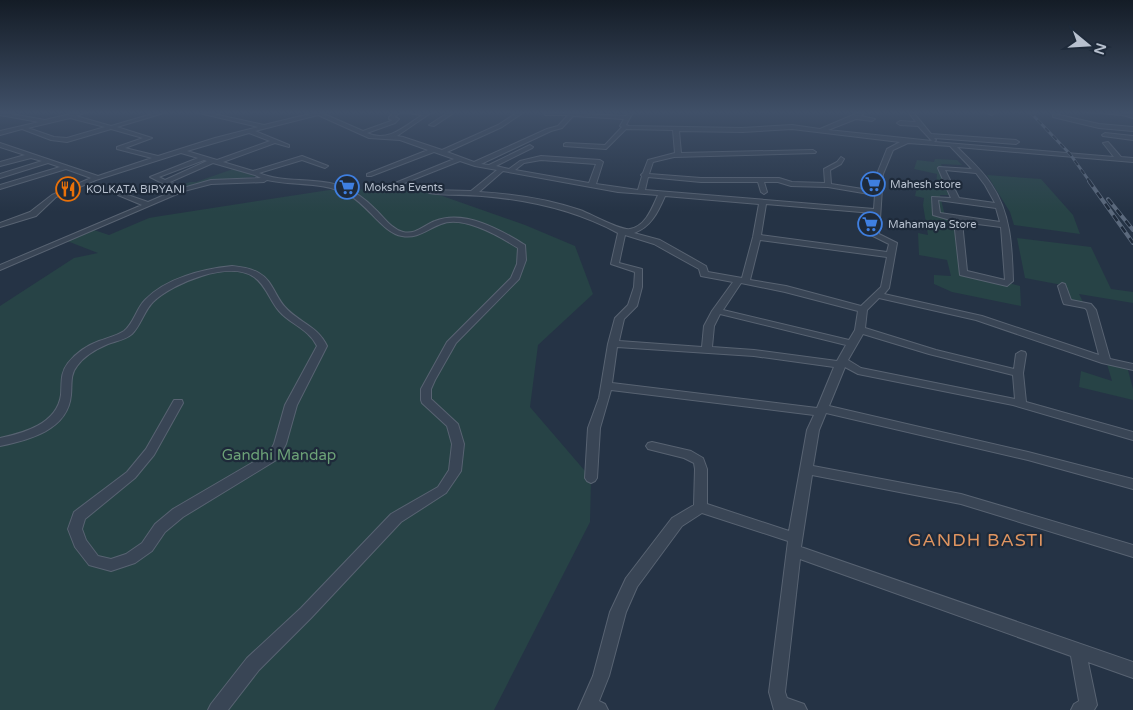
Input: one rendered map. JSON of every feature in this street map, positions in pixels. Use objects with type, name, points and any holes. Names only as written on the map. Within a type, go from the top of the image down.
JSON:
[{"type":"street","points":[[0,145],[98,178]]},
{"type":"street","points":[[128,145],[119,148],[159,158]]},
{"type":"street","points":[[0,225],[33,214],[54,196],[98,178],[201,145]]},
{"type":"street","points":[[182,190],[153,177],[261,145]]},
{"type":"street","points":[[419,145],[475,164],[592,185],[641,191],[877,211]]},
{"type":"street","points":[[441,153],[458,145]]},
{"type":"street","points":[[475,164],[516,145]]},
{"type":"street","points":[[569,145],[606,147],[608,145]]},
{"type":"street","points":[[677,145],[678,155]]},
{"type":"street","points":[[798,710],[779,707],[777,692],[806,469],[813,430],[841,363],[860,330],[863,309],[885,288],[893,243],[875,235],[880,174],[885,157],[894,145]]},
{"type":"street","points":[[952,145],[992,191],[1007,232],[1009,282],[1003,283],[963,273],[958,219]]},
{"type":"street","points":[[964,145],[1133,160]]},
{"type":"street","points":[[1108,145],[1119,159]]},
{"type":"street","points":[[490,167],[530,147]]},
{"type":"street","points":[[0,153],[13,150]]},
{"type":"street","points":[[369,175],[433,150]]},
{"type":"street","points":[[180,151],[267,179]]},
{"type":"street","points":[[641,191],[644,175],[650,161],[678,155],[813,152]]},
{"type":"street","points":[[0,164],[31,156]]},
{"type":"street","points":[[252,173],[302,158],[325,166]]},
{"type":"street","points":[[510,171],[522,162],[541,158],[600,162],[592,185]]},
{"type":"street","points":[[384,189],[459,159]]},
{"type":"street","points":[[828,186],[827,169],[839,163],[841,159]]},
{"type":"street","points":[[166,182],[211,160]]},
{"type":"street","points":[[0,176],[49,162]]},
{"type":"street","points":[[0,188],[67,167]]},
{"type":"street","points":[[956,200],[941,168],[976,171]]},
{"type":"street","points":[[474,192],[502,170]]},
{"type":"street","points":[[644,175],[701,180],[779,180],[791,184],[828,186],[878,193]]},
{"type":"street","points":[[0,268],[182,190],[211,182],[267,179],[323,184],[349,190],[393,231],[401,235],[419,234],[439,222],[459,219],[512,240],[522,247],[523,258],[521,268],[515,279],[452,342],[426,389],[426,400],[452,424],[458,444],[455,471],[442,490],[396,518],[384,530],[306,613],[253,664],[217,710]]},
{"type":"street","points":[[760,179],[764,192]]},
{"type":"street","points":[[431,192],[474,192],[569,209],[599,218],[622,232],[657,242],[702,268],[704,274],[786,289],[863,309]]},
{"type":"street","points":[[622,232],[633,232],[645,226],[663,193]]},
{"type":"street","points":[[120,194],[146,204]]},
{"type":"street","points":[[998,206],[933,199],[939,216],[1004,225]]},
{"type":"street","points":[[708,350],[709,326],[716,311],[741,281],[757,237],[763,201]]},
{"type":"street","points":[[591,478],[594,428],[606,386],[620,318],[632,306],[638,287],[638,271],[615,264],[622,232]]},
{"type":"street","points":[[757,237],[891,255]]},
{"type":"street","points":[[0,442],[35,432],[54,421],[65,404],[69,368],[81,356],[98,345],[119,337],[130,330],[149,302],[160,292],[191,277],[230,269],[246,270],[255,273],[267,283],[280,308],[290,318],[310,329],[320,339],[322,346],[290,404],[280,444],[274,456],[178,512],[160,528],[147,547],[130,559],[111,565],[94,561],[80,543],[75,529],[79,516],[131,474],[150,452],[178,403]]},
{"type":"street","points":[[1062,286],[1067,302],[1088,306],[1091,310],[1106,361]]},
{"type":"street","points":[[876,295],[979,318],[1106,361],[1133,367]]},
{"type":"street","points":[[716,311],[852,344]]},
{"type":"street","points":[[860,330],[1018,373]]},
{"type":"street","points":[[614,344],[708,350],[841,363],[858,372],[1021,404],[1133,436]]},
{"type":"street","points":[[1021,354],[1018,373],[1021,404]]},
{"type":"street","points":[[606,386],[822,410],[1028,456],[1133,484]]},
{"type":"street","points":[[652,446],[687,454],[699,461],[701,470],[700,508]]},
{"type":"street","points":[[806,469],[960,499],[1133,551]]},
{"type":"street","points":[[700,508],[1133,670]]},
{"type":"street","points":[[592,709],[618,612],[631,583],[677,522],[700,508]]},
{"type":"street","points":[[1078,651],[1088,705],[1080,710]]},
{"type":"green space","points":[[935,159],[957,160],[962,165],[941,164],[953,195],[940,195],[945,216],[959,220],[960,270],[1020,286],[1021,306],[952,292],[934,284],[934,275],[951,276],[947,260],[919,255],[918,233],[928,235],[923,205],[924,198],[915,196],[918,182],[936,185],[937,174],[914,169],[917,160],[934,162]]},
{"type":"green space","points":[[233,169],[260,176],[203,183],[179,189],[175,187],[196,182]]},
{"type":"green space","points":[[987,175],[1041,179],[1073,215],[1080,234],[1014,225],[1010,212]]},
{"type":"green space","name":"Gandhi Mandap","points":[[385,189],[431,192],[525,225],[575,246],[593,294],[538,345],[530,407],[591,478],[590,522],[494,710],[0,710],[0,306],[74,258],[98,253],[67,241],[94,230],[109,235],[149,218],[329,190]]},
{"type":"green space","points":[[1017,238],[1091,247],[1111,289],[1133,292],[1133,303],[1079,294],[1083,302],[1067,299],[1062,285],[1025,278]]},
{"type":"green space","points":[[1107,364],[1128,370],[1133,389],[1133,400],[1079,387],[1081,371],[1112,381]]},
{"type":"railway","points":[[1062,145],[1090,182]]},
{"type":"railway","points":[[1089,181],[1133,243]]},
{"type":"railway","points":[[1108,199],[1133,230]]},
{"type":"place","name":"Mahesh store","points":[[873,184]]},
{"type":"place","name":"Moksha Events","points":[[347,187]]},
{"type":"place","name":"KOLKATA BIRYANI","points":[[68,189]]},
{"type":"place","name":"Mahamaya Store","points":[[870,224]]},
{"type":"district","name":"GANDH BASTI","points":[[976,540]]}]
